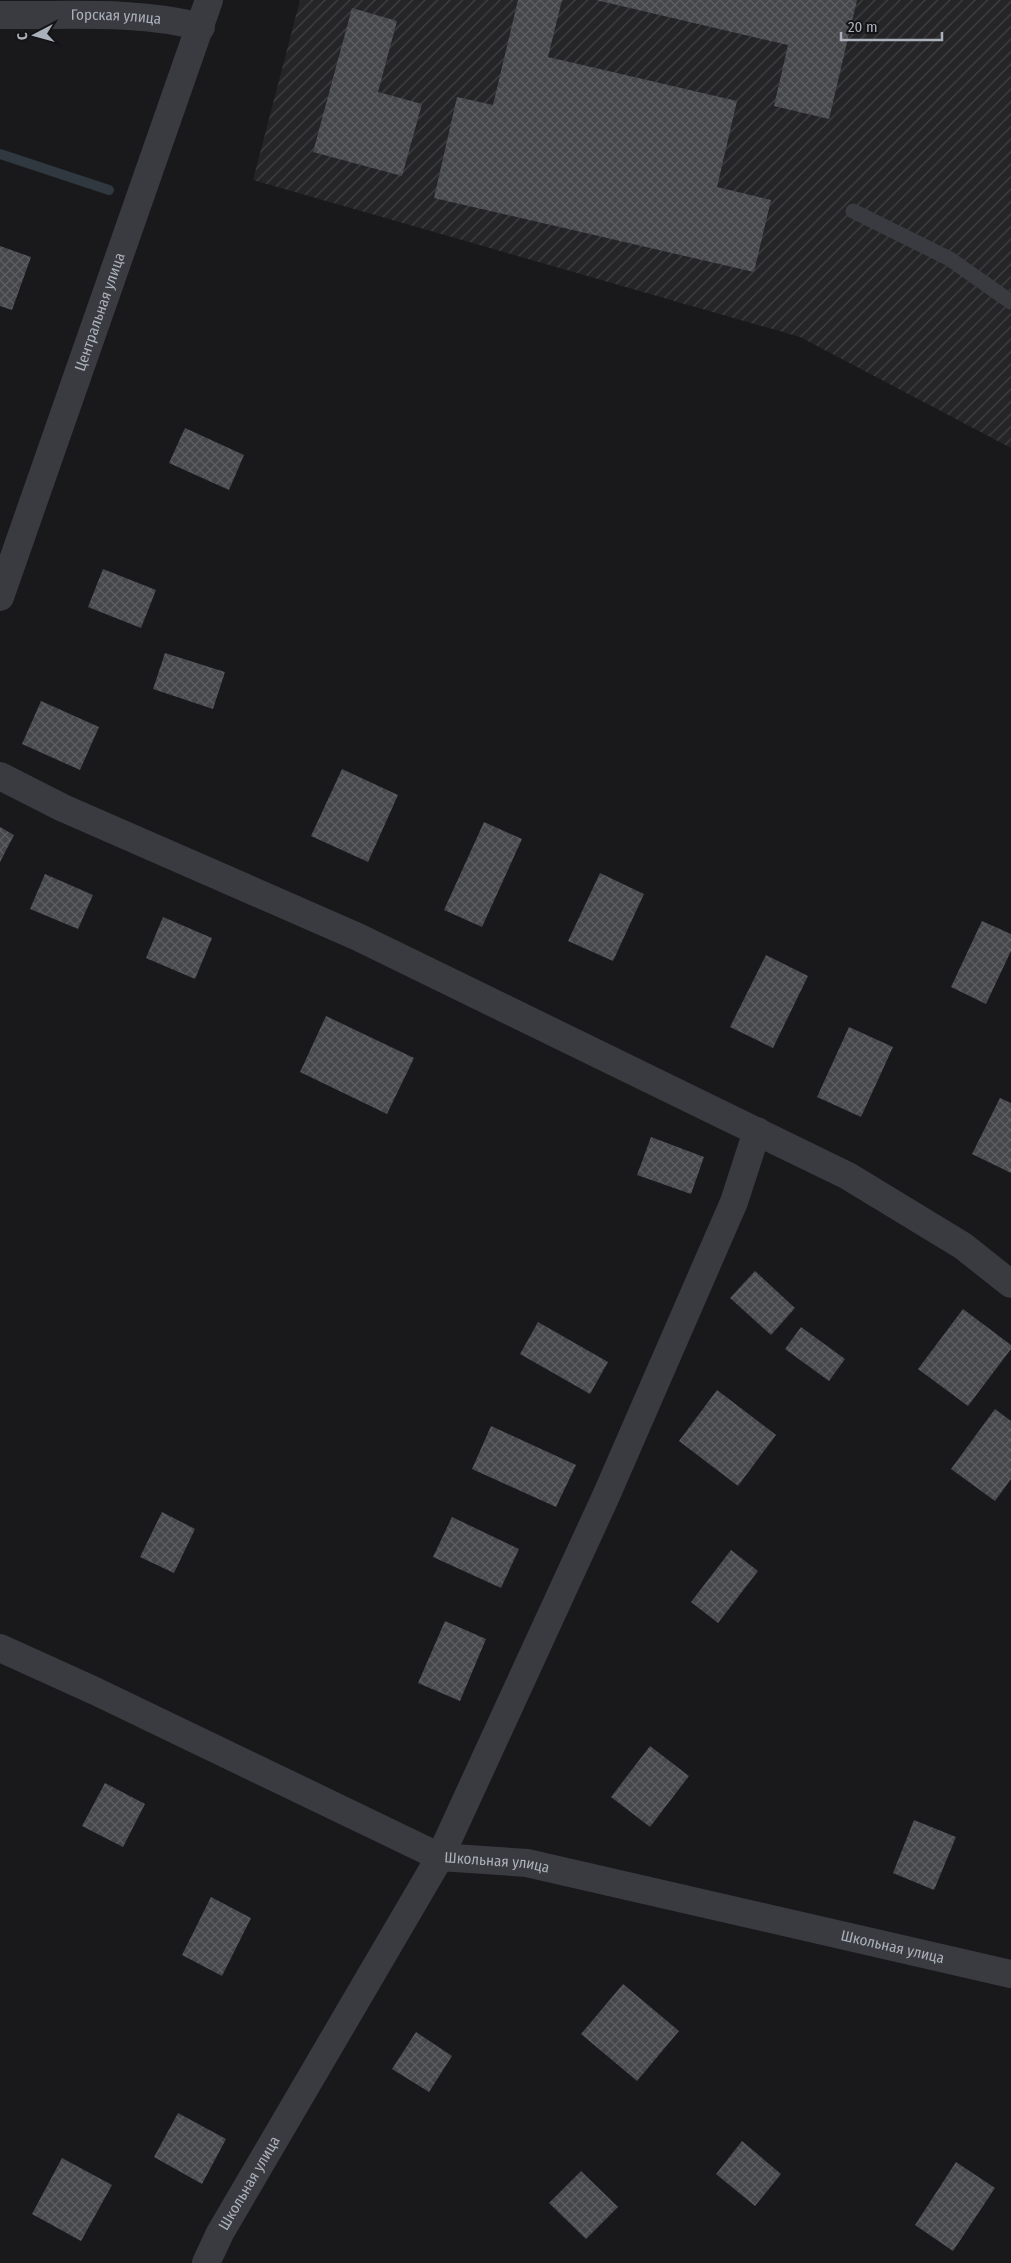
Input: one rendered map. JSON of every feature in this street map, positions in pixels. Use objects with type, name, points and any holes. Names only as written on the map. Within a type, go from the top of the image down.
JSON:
[{"type":"street","name":"Центральная улица","points":[[0,597],[209,0]]},
{"type":"street","name":"Горская улица","points":[[0,15],[152,18],[177,20],[201,27]]},
{"type":"street","points":[[0,776],[63,808],[358,937],[848,1176],[963,1246],[1011,1284]]},
{"type":"street","points":[[0,1648],[96,1691],[440,1857],[606,1496],[734,1202],[757,1131]]},
{"type":"street","name":"Школьная улица","points":[[206,2263],[220,2233],[440,1857],[527,1863],[1011,1974]]},
{"type":"lane","points":[[853,212],[950,259],[1011,302]]},
{"type":"shaded area","points":[[300,0],[1011,0],[1011,448],[800,337],[253,180]]},
{"type":"building","points":[[518,0],[562,0],[548,57],[737,101],[717,187],[771,200],[754,272],[434,198],[457,97],[493,105]]},
{"type":"building","points":[[596,0],[857,0],[829,119],[774,106],[788,45]]},
{"type":"building","points":[[352,8],[397,21],[378,92],[422,104],[402,176],[313,152]]},
{"type":"building","points":[[0,246],[31,257],[12,310],[0,306]]},
{"type":"building","points":[[185,428],[244,455],[229,490],[169,463]]},
{"type":"building","points":[[103,569],[156,590],[141,628],[88,607]]},
{"type":"building","points":[[165,653],[225,672],[213,709],[153,689]]},
{"type":"building","points":[[41,701],[99,727],[80,770],[22,744]]},
{"type":"building","points":[[342,769],[398,795],[368,862],[311,836]]},
{"type":"building","points":[[484,822],[522,839],[482,927],[444,910]]},
{"type":"building","points":[[0,827],[14,835],[0,862]]},
{"type":"building","points":[[600,873],[644,894],[613,961],[568,941]]},
{"type":"building","points":[[45,874],[93,895],[78,929],[30,909]]},
{"type":"building","points":[[163,917],[212,938],[195,979],[146,958]]},
{"type":"building","points":[[982,921],[1011,934],[1011,951],[986,1004],[951,987]]},
{"type":"building","points":[[766,955],[808,976],[773,1048],[730,1027]]},
{"type":"building","points":[[326,1016],[414,1058],[387,1114],[300,1072]]},
{"type":"building","points":[[849,1027],[893,1047],[861,1117],[817,1097]]},
{"type":"building","points":[[1000,1098],[1011,1103],[1011,1173],[972,1154]]},
{"type":"building","points":[[651,1137],[704,1157],[691,1194],[637,1175]]},
{"type":"building","points":[[755,1271],[795,1308],[771,1335],[730,1298]]},
{"type":"building","points":[[963,1309],[1011,1345],[1011,1349],[968,1406],[918,1369]]},
{"type":"building","points":[[538,1322],[608,1362],[590,1394],[520,1354]]},
{"type":"building","points":[[801,1327],[845,1359],[829,1381],[785,1349]]},
{"type":"building","points":[[717,1390],[776,1435],[738,1486],[679,1441]]},
{"type":"building","points":[[995,1409],[1011,1421],[1011,1479],[995,1501],[951,1469]]},
{"type":"building","points":[[491,1426],[576,1465],[556,1507],[472,1469]]},
{"type":"building","points":[[162,1512],[195,1529],[174,1573],[140,1557]]},
{"type":"building","points":[[452,1517],[519,1549],[501,1588],[433,1557]]},
{"type":"building","points":[[731,1550],[758,1571],[718,1623],[691,1602]]},
{"type":"building","points":[[445,1621],[486,1639],[460,1701],[418,1683]]},
{"type":"building","points":[[650,1746],[689,1776],[650,1827],[611,1797]]},
{"type":"building","points":[[105,1783],[145,1804],[123,1847],[82,1826]]},
{"type":"building","points":[[914,1820],[956,1837],[934,1890],[893,1873]]},
{"type":"building","points":[[211,1897],[251,1918],[222,1976],[182,1955]]},
{"type":"building","points":[[623,1984],[679,2031],[637,2081],[581,2034]]},
{"type":"building","points":[[416,2032],[452,2056],[429,2092],[392,2069]]},
{"type":"building","points":[[178,2113],[226,2139],[202,2184],[154,2157]]},
{"type":"building","points":[[742,2141],[781,2174],[755,2206],[716,2174]]},
{"type":"building","points":[[62,2158],[112,2185],[81,2241],[32,2214]]},
{"type":"building","points":[[956,2162],[995,2188],[953,2251],[915,2225]]},
{"type":"building","points":[[581,2171],[618,2207],[586,2239],[549,2203]]},
{"type":"waterway","points":[[0,154],[109,190]]}]
